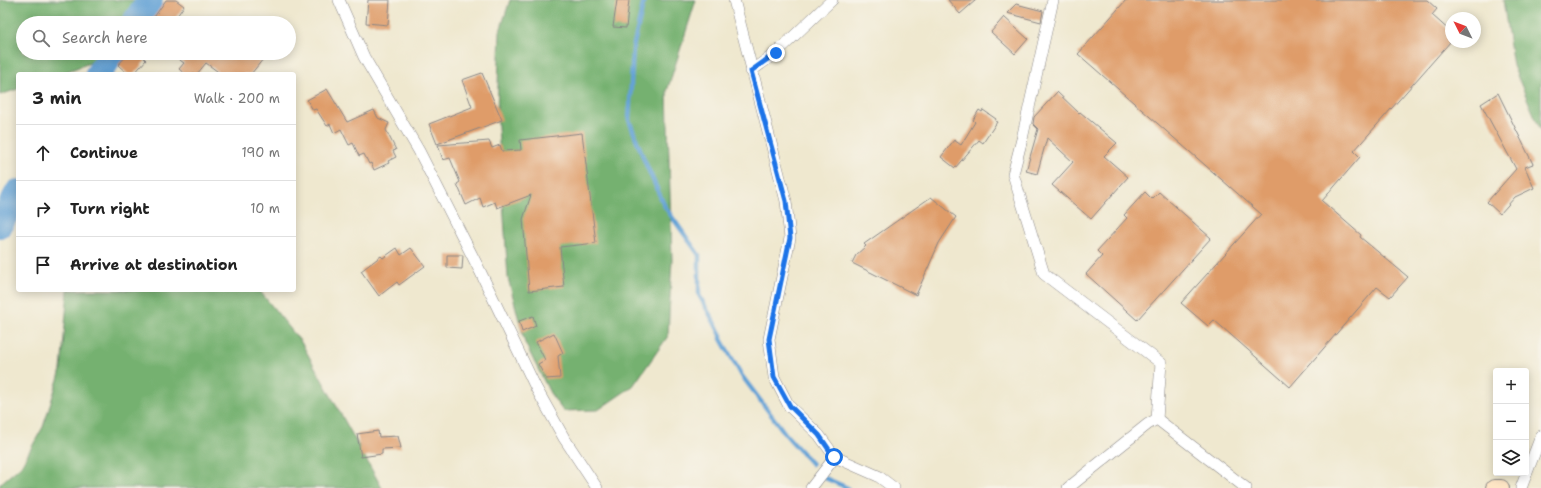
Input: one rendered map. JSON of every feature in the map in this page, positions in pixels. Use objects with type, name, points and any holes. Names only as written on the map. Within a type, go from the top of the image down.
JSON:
[{"type":"street","points":[[339,0],[364,57],[419,151],[536,388],[564,438],[597,488]]},
{"type":"street","points":[[734,0],[751,71],[786,201],[790,238],[769,339],[774,377],[790,406],[819,435],[834,457],[878,476],[894,488]]},
{"type":"street","points":[[751,71],[776,53],[832,0]]},
{"type":"street","points":[[1053,0],[1013,174],[1044,274],[1161,363],[1157,419]]},
{"type":"street","points":[[1068,488],[1148,424],[1157,419]]},
{"type":"street","points":[[1157,419],[1246,488]]},
{"type":"street","points":[[1521,488],[1541,436]]},
{"type":"street","points":[[811,488],[834,457]]},
{"type":"street","points":[[1494,488],[1500,488]]},
{"type":"green space","points":[[0,0],[161,0],[150,16],[16,16],[16,60],[98,60],[65,72],[16,72],[16,90],[0,95]]},
{"type":"green space","points":[[510,0],[696,0],[667,91],[672,259],[668,336],[633,386],[598,410],[563,411],[550,393],[525,343],[508,278],[497,112],[500,31]]},
{"type":"green space","points":[[1503,0],[1541,0],[1541,131],[1513,66]]},
{"type":"green space","points":[[68,292],[261,292],[301,342],[382,488],[0,488],[0,484],[21,466],[43,427],[61,370]]},
{"type":"building","points":[[166,0],[176,0],[184,6],[177,16],[155,16]]},
{"type":"building","points":[[368,0],[390,0],[388,25],[366,23]]},
{"type":"building","points":[[617,0],[629,0],[626,28],[613,27]]},
{"type":"building","points":[[948,0],[976,0],[960,14]]},
{"type":"building","points":[[1126,0],[1427,0],[1437,9],[1432,15],[1445,27],[1445,48],[1354,151],[1360,157],[1322,201],[1361,235],[1360,237],[1408,277],[1390,297],[1377,287],[1290,387],[1214,320],[1208,326],[1181,303],[1261,214],[1078,54]]},
{"type":"building","points":[[1016,4],[1043,11],[1041,22],[1007,13]]},
{"type":"building","points":[[1004,17],[1028,39],[1015,54],[991,32]]},
{"type":"building","points":[[123,60],[146,60],[136,72],[126,72],[118,65]]},
{"type":"building","points":[[180,60],[262,60],[253,72],[218,72],[206,63],[199,72],[183,72],[179,69],[184,63]]},
{"type":"building","points":[[482,73],[502,120],[437,144],[429,124],[472,107],[462,80]]},
{"type":"building","points":[[327,89],[347,122],[374,110],[378,118],[389,123],[386,130],[396,150],[393,151],[396,157],[388,161],[389,163],[374,170],[364,154],[359,156],[353,143],[349,145],[341,129],[334,133],[330,124],[327,126],[316,109],[313,110],[307,100]]},
{"type":"building","points":[[1057,92],[1079,113],[1080,112],[1117,143],[1104,156],[1128,177],[1091,219],[1052,185],[1073,162],[1047,138],[1037,174],[1026,171],[1038,129],[1033,124],[1034,117]]},
{"type":"building","points":[[1498,93],[1533,164],[1525,167],[1534,188],[1515,197],[1500,214],[1487,202],[1516,169],[1481,104]]},
{"type":"building","points":[[979,110],[982,112],[983,110],[996,119],[995,121],[997,122],[983,143],[979,140],[955,168],[941,157],[954,140],[961,145],[975,122],[973,120]]},
{"type":"building","points":[[582,133],[596,243],[560,247],[564,287],[529,291],[523,219],[531,195],[497,208],[495,202],[483,207],[480,198],[466,205],[457,184],[460,182],[450,158],[443,160],[438,145],[489,141],[492,148],[500,145],[502,151],[521,150],[520,140]]},
{"type":"building","points":[[1145,192],[1152,199],[1159,192],[1211,238],[1137,320],[1086,274],[1102,256],[1097,251],[1127,218],[1124,215]]},
{"type":"building","points":[[931,197],[956,217],[939,243],[916,295],[852,263],[856,255],[866,246],[864,244]]},
{"type":"building","points":[[397,248],[401,255],[411,248],[425,266],[399,285],[397,282],[379,296],[361,271],[381,256],[383,258]]},
{"type":"building","points":[[447,255],[463,255],[462,269],[447,268]]},
{"type":"building","points":[[533,316],[536,326],[522,332],[519,321]]},
{"type":"building","points":[[554,333],[563,353],[558,356],[560,378],[546,379],[538,364],[545,360],[536,342]]},
{"type":"building","points":[[378,431],[379,437],[398,436],[401,448],[382,449],[382,454],[361,457],[357,434]]},
{"type":"waterway","points":[[139,16],[150,0]]},
{"type":"waterway","points":[[644,0],[633,48],[629,120],[645,162],[665,207],[699,255],[699,295],[721,335],[721,339],[742,376],[787,436],[812,464]]},
{"type":"waterway","points":[[99,72],[108,60]]},
{"type":"waterway","points":[[0,225],[16,196]]},
{"type":"waterway","points":[[825,478],[848,488]]},
{"type":"route","points":[[776,53],[751,71],[786,201],[790,238],[769,339],[774,377],[790,406],[819,435],[834,457]]}]
